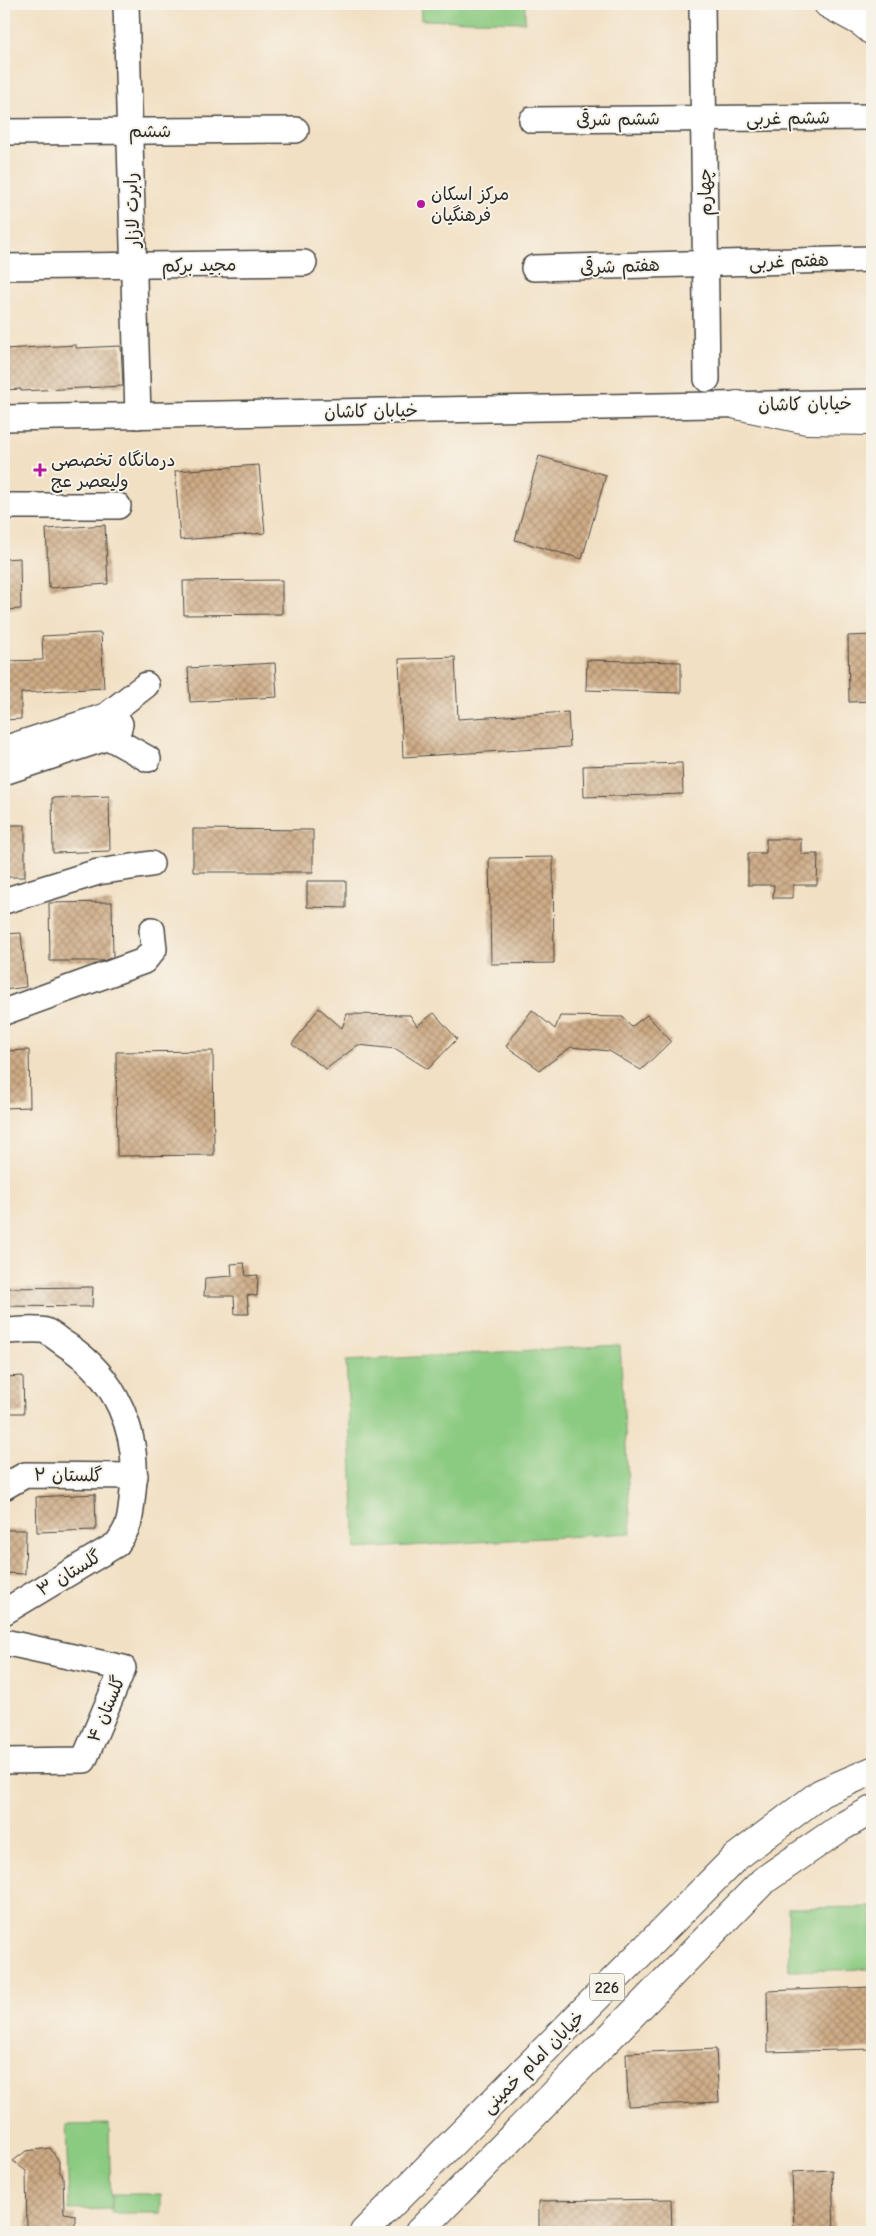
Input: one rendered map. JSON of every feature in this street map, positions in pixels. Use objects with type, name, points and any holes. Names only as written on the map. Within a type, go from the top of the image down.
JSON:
[{"type":"main road","points":[[828,4],[861,22],[872,31]]},
{"type":"main road","name":"خیابان کاشان","points":[[738,405],[807,420],[872,421]]},
{"type":"main road","name":"خیابان امام خمینی","points":[[364,2232],[735,1858],[821,1794],[872,1771]]},
{"type":"main road","name":"خیابان امام خمینی","points":[[419,2232],[763,1881],[843,1826],[872,1810]]},
{"type":"main road","points":[[452,2144],[468,2146],[479,2154],[478,2173]]},
{"type":"street","name":"رابرت لازار","points":[[126,4],[138,416]]},
{"type":"street","name":"چهارم","points":[[702,4],[707,379]]},
{"type":"street","name":"ششم غربی","points":[[704,118],[872,117]]},
{"type":"street","name":"ششم شرقی","points":[[532,120],[704,118]]},
{"type":"street","name":"ششم","points":[[4,132],[296,130]]},
{"type":"street","name":"هفتم غربی","points":[[706,263],[872,259]]},
{"type":"street","name":"هفتم شرقی","points":[[534,268],[706,263]]},
{"type":"street","name":"مجید برکم","points":[[4,268],[304,264]]},
{"type":"street","name":"خیابان کاشان","points":[[4,418],[872,402]]},
{"type":"street","points":[[4,506],[118,506]]},
{"type":"street","points":[[4,772],[108,726],[146,685]]},
{"type":"street","points":[[4,749],[108,726]]},
{"type":"street","points":[[108,726],[148,759]]},
{"type":"street","points":[[4,901],[98,872],[151,864]]},
{"type":"street","points":[[4,1012],[144,961],[154,949],[152,930]]},
{"type":"street","points":[[4,1331],[45,1331],[78,1352],[100,1373],[116,1396],[127,1423],[133,1449],[135,1476]]},
{"type":"street","name":"گلستان ۲","points":[[4,1487],[25,1475],[135,1476]]},
{"type":"street","name":"گلستان ۳","points":[[4,1612],[117,1544],[129,1527],[135,1476]]},
{"type":"street","name":"گلستان ۴","points":[[4,1642],[123,1668],[84,1760],[4,1761]]},
{"type":"green space","points":[[420,4],[525,4],[525,22],[421,20]]},
{"type":"green space","points":[[620,1345],[631,1533],[356,1549],[346,1361]]},
{"type":"green space","points":[[872,1907],[872,1969],[789,1971],[788,1908]]},
{"type":"green space","points":[[109,2124],[111,2209],[69,2210],[66,2125]]},
{"type":"green space","points":[[112,2194],[161,2194],[161,2213],[112,2213]]},
{"type":"building","points":[[76,345],[76,348],[121,346],[123,386],[21,391],[21,389],[4,390],[4,349]]},
{"type":"building","points":[[539,456],[606,475],[582,559],[515,540]]},
{"type":"building","points":[[259,465],[265,533],[180,540],[175,471]]},
{"type":"building","points":[[105,525],[108,584],[49,588],[46,529]]},
{"type":"building","points":[[20,558],[21,609],[4,610],[4,559]]},
{"type":"building","points":[[282,580],[282,614],[184,615],[183,581]]},
{"type":"building","points":[[101,633],[104,688],[21,693],[21,719],[4,720],[4,661],[43,660],[42,636]]},
{"type":"building","points":[[872,635],[872,701],[849,702],[848,636]]},
{"type":"building","points":[[455,657],[458,719],[568,712],[570,747],[403,757],[399,659]]},
{"type":"building","points":[[587,660],[681,662],[681,693],[586,690]]},
{"type":"building","points":[[275,663],[277,697],[190,702],[188,668]]},
{"type":"building","points":[[682,763],[683,794],[584,797],[583,766]]},
{"type":"building","points":[[109,796],[110,851],[53,853],[52,798]]},
{"type":"building","points":[[4,825],[25,825],[25,877],[4,877]]},
{"type":"building","points":[[193,829],[313,830],[313,872],[193,872]]},
{"type":"building","points":[[766,839],[801,839],[801,854],[818,854],[817,885],[793,885],[793,898],[773,898],[774,885],[748,885],[748,853],[766,853]]},
{"type":"building","points":[[553,857],[554,963],[491,964],[489,858]]},
{"type":"building","points":[[307,881],[346,881],[346,908],[307,907]]},
{"type":"building","points":[[112,902],[113,957],[103,961],[50,961],[49,903]]},
{"type":"building","points":[[21,933],[26,987],[4,990],[4,934]]},
{"type":"building","points":[[319,1008],[342,1028],[347,1014],[410,1015],[417,1026],[434,1013],[457,1039],[428,1069],[396,1049],[358,1045],[326,1069],[292,1044]]},
{"type":"building","points":[[532,1010],[555,1029],[560,1016],[623,1017],[631,1027],[647,1015],[671,1041],[641,1070],[609,1051],[571,1047],[540,1070],[506,1046]]},
{"type":"building","points":[[29,1050],[30,1107],[4,1108],[4,1051]]},
{"type":"building","points":[[213,1051],[214,1155],[117,1156],[116,1052]]},
{"type":"building","points":[[244,1263],[246,1276],[258,1275],[257,1296],[247,1295],[249,1314],[235,1314],[234,1296],[204,1296],[205,1278],[232,1276],[231,1264]]},
{"type":"building","points":[[93,1287],[92,1307],[4,1306],[4,1288]]},
{"type":"building","points":[[23,1376],[24,1413],[4,1413],[4,1377]]},
{"type":"building","points":[[95,1494],[96,1530],[37,1532],[36,1497]]},
{"type":"building","points":[[4,1530],[26,1530],[25,1574],[4,1573]]},
{"type":"building","points":[[872,1987],[872,2049],[768,2052],[767,1991]]},
{"type":"building","points":[[716,2049],[719,2102],[628,2106],[626,2053]]},
{"type":"building","points":[[50,2148],[59,2161],[59,2171],[63,2176],[64,2213],[75,2215],[75,2232],[27,2232],[26,2171],[13,2161],[26,2151]]},
{"type":"building","points":[[832,2170],[834,2232],[794,2232],[792,2172]]},
{"type":"building","points":[[671,2199],[672,2232],[539,2232],[539,2201]]},
{"type":"place","name":"مرکز اسکان فرهنگیان","points":[[421,204]]},
{"type":"place","name":"درمانگاه تخصصی ولیعصر عج","points":[[40,470]]}]
